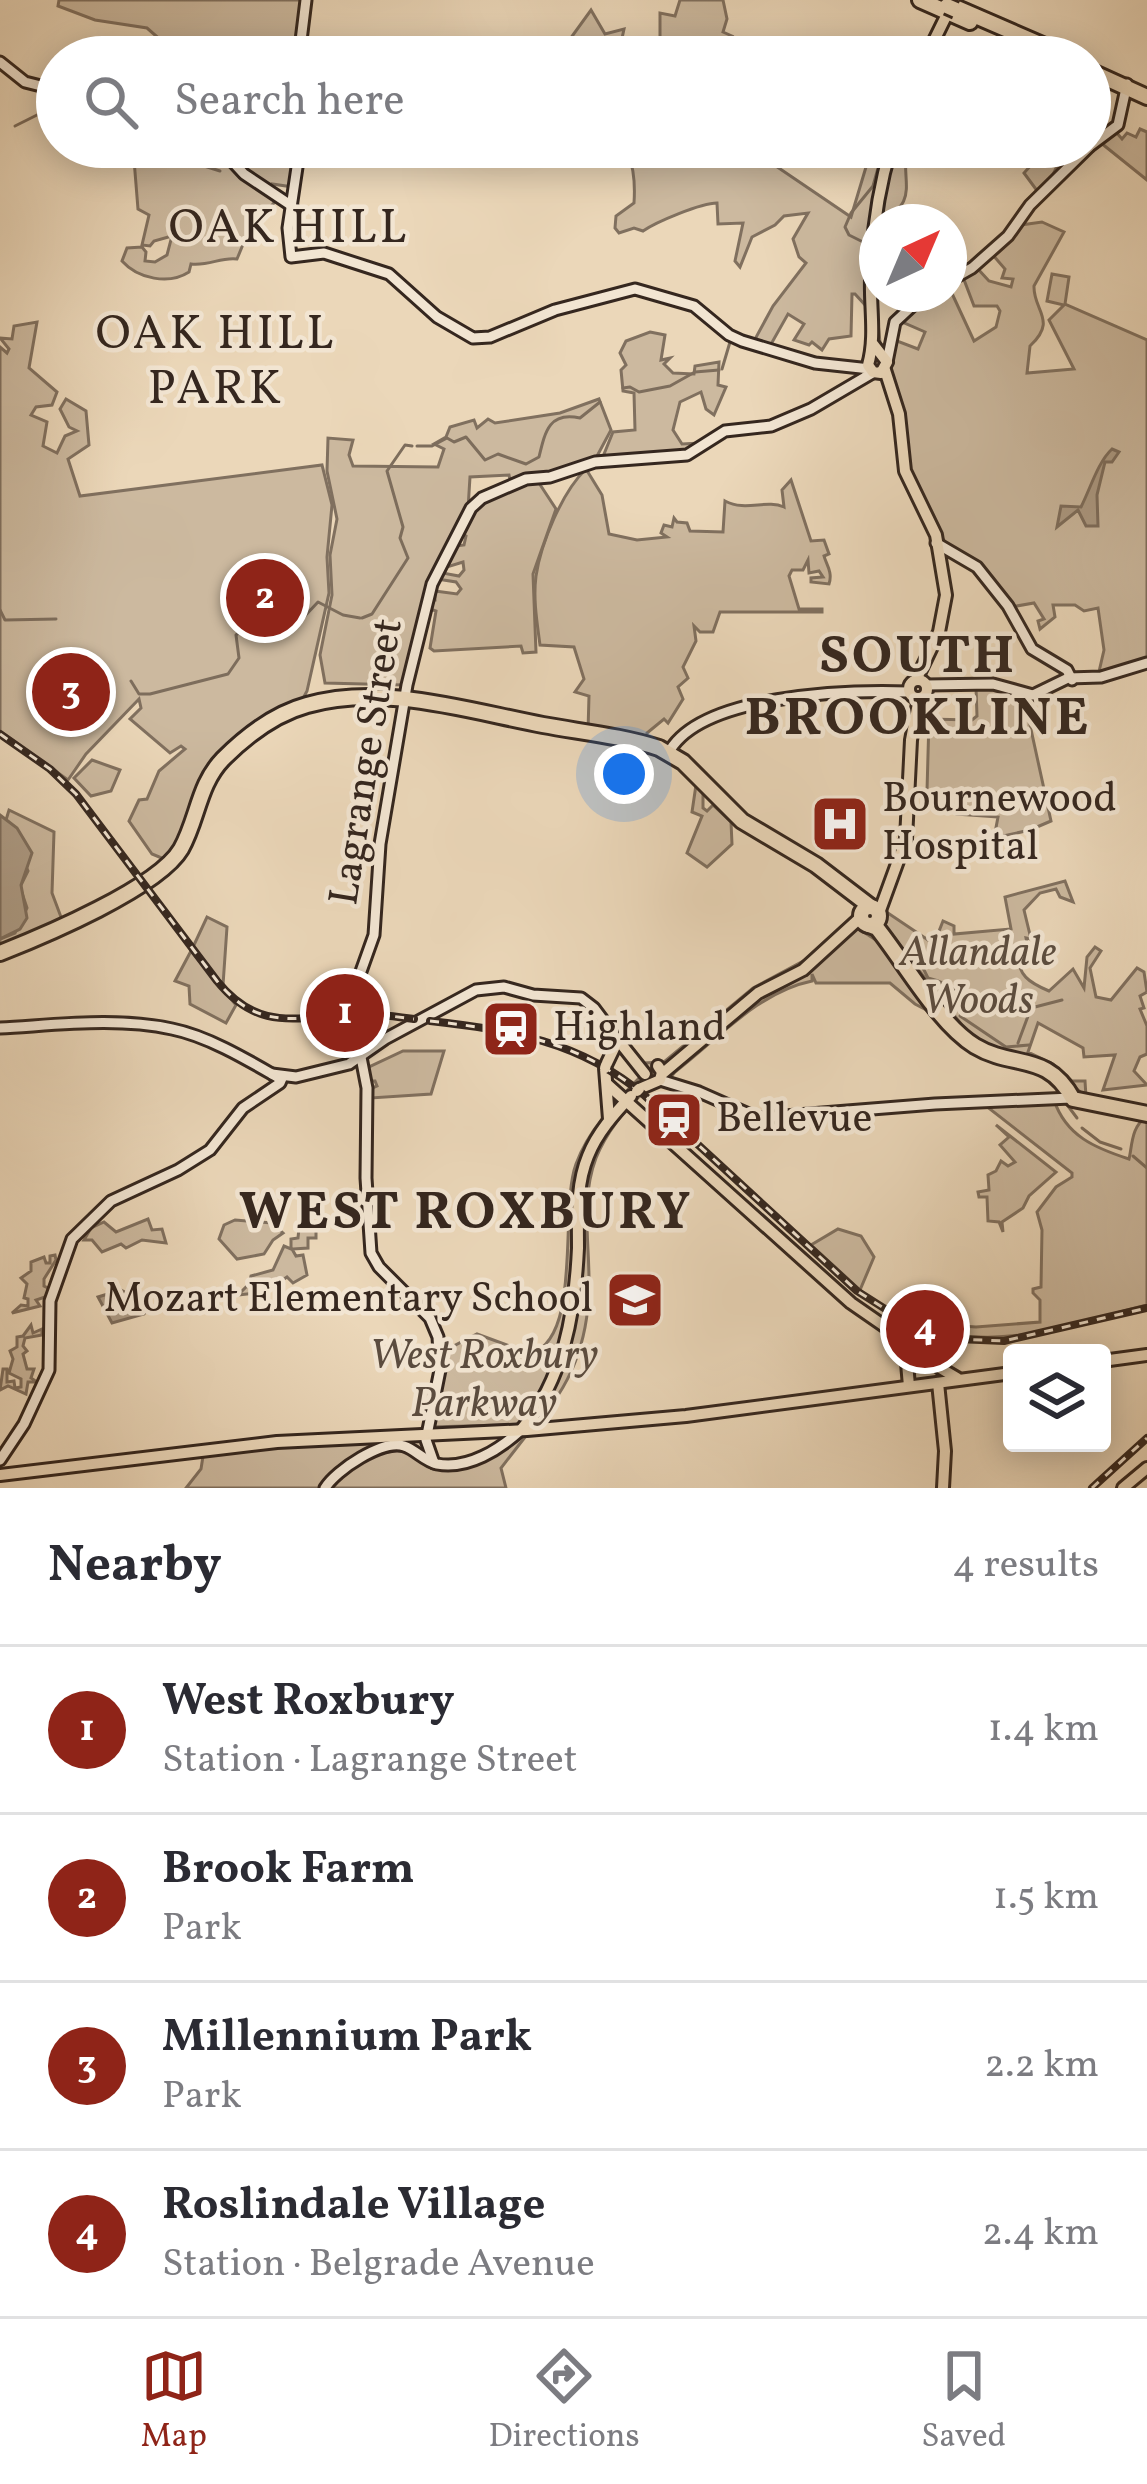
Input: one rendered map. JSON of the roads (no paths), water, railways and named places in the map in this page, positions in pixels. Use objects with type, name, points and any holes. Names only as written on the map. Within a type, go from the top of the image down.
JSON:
[{"type":"highway","points":[[920,0],[949,6],[1019,36]]},
{"type":"highway","points":[[993,25],[1016,36]]},
{"type":"highway","points":[[1111,79],[1147,95]]},
{"type":"highway","points":[[0,955],[58,930],[161,871],[181,849],[209,777],[229,753],[268,722],[308,701],[405,703],[650,745],[668,755],[745,823],[812,862],[883,928],[957,1027],[982,1046],[1054,1070],[1075,1098],[1147,1113]]},
{"type":"highway","points":[[197,812],[221,769],[276,724],[330,706],[405,703]]},
{"type":"main road","points":[[302,36],[306,0]]},
{"type":"main road","points":[[936,36],[949,6]]},
{"type":"main road","points":[[0,62],[24,82],[36,85]]},
{"type":"main road","points":[[1111,130],[1118,125],[1127,86]]},
{"type":"main road","points":[[238,168],[289,208]]},
{"type":"main road","points":[[296,168],[289,208],[293,255],[324,253],[393,276],[426,308],[473,338],[490,337],[555,310],[626,290],[694,306],[742,341],[811,362],[877,362]]},
{"type":"main road","points":[[325,1488],[344,1467],[391,1445],[448,1465],[505,1444],[550,1391],[562,1361],[575,1277],[582,1178],[593,1145],[610,1120],[652,1077],[758,993],[793,976],[870,915],[895,878],[908,830],[919,689],[945,612],[938,541],[899,476],[893,410],[877,362],[872,245],[887,168]]},
{"type":"main road","points":[[967,271],[1008,236],[1030,205],[1068,168]]},
{"type":"main road","points":[[877,362],[905,312]]},
{"type":"main road","name":"Lagrange Street","points":[[428,1432],[440,1370],[439,1337],[430,1318],[371,1253],[368,1100],[353,997],[374,935],[380,844],[432,584],[473,505],[526,479],[551,477],[596,461],[683,456],[725,431],[771,426],[812,409],[877,362]]},
{"type":"main road","points":[[938,541],[980,569],[1032,649],[1068,677],[1097,680],[1147,664]]},
{"type":"main road","points":[[668,755],[690,728],[773,701],[986,683],[1024,693],[1043,690],[1068,677]]},
{"type":"main road","points":[[793,976],[810,974]]},
{"type":"main road","points":[[0,1460],[25,1422],[51,1366],[50,1298],[78,1231],[111,1201],[208,1151],[243,1108],[281,1079],[349,1064],[465,994],[496,987],[581,998],[652,1077],[758,1118],[1075,1098]]},
{"type":"main road","points":[[0,1028],[127,1024],[172,1029],[281,1079]]},
{"type":"main road","points":[[610,1120],[606,1066],[617,1040]]},
{"type":"main road","points":[[607,1084],[854,1306],[930,1345],[942,1376],[943,1488]]},
{"type":"main road","points":[[903,1335],[909,1386]]},
{"type":"main road","points":[[1111,1359],[1147,1355]]},
{"type":"main road","points":[[0,1473],[280,1438],[545,1428],[686,1416],[909,1386],[942,1376],[962,1379],[1003,1374]]},
{"type":"main road","points":[[428,1432],[434,1463]]},
{"type":"waterway","points":[[15,126],[36,116]]},
{"type":"waterway","points":[[210,168],[220,171]]},
{"type":"waterway","points":[[859,240],[845,227],[873,186],[878,168]]},
{"type":"waterway","points":[[722,369],[730,342]]},
{"type":"waterway","points":[[623,388],[639,392],[670,386],[695,372],[719,370]]},
{"type":"waterway","points":[[417,446],[466,437],[485,460],[498,454],[526,464],[539,457],[546,432],[555,421],[580,418],[600,402]]},
{"type":"waterway","points":[[362,618],[372,614],[408,558],[387,471],[405,445],[412,446]]},
{"type":"waterway","points":[[131,681],[139,694],[150,694],[228,674],[239,658],[236,635],[253,622],[302,619],[318,602],[360,618]]},
{"type":"waterway","points":[[0,610],[5,620],[56,619]]},
{"type":"waterway","points":[[859,929],[882,944]]},
{"type":"waterway","points":[[894,937],[910,958],[919,960],[928,978],[960,995],[967,1005],[960,1016],[1006,1047],[1029,1045]]},
{"type":"waterway","points":[[1018,1043],[1031,1008],[1062,1000]]},
{"type":"waterway","points":[[1065,1102],[1077,1118]]},
{"type":"waterway","points":[[1082,1128],[1100,1142],[1121,1149]]},
{"type":"waterway","points":[[1133,1156],[1147,1168]]},
{"type":"railway","points":[[0,734],[76,794],[217,981],[246,1007],[276,1018],[364,1014],[414,1019]]},
{"type":"railway","points":[[430,1021],[543,1041],[620,1077],[857,1291],[912,1326],[957,1339],[1004,1341],[1147,1308]]},
{"type":"railway","points":[[1092,1488],[1147,1438]]},
{"type":"place","name":"Brook Farm","points":[[265,598]]},
{"type":"place","name":"Millennium Park","points":[[71,692]]},
{"type":"place","name":"Bournewood Hospital","points":[[840,824]]},
{"type":"place","name":"West Roxbury","points":[[345,1013]]},
{"type":"place","name":"Highland","points":[[511,1029]]},
{"type":"place","name":"Bellevue","points":[[674,1120]]},
{"type":"place","name":"Mozart Elementary School","points":[[635,1300]]},
{"type":"place","name":"Roslindale Village","points":[[925,1329]]},
{"type":"district","name":"OAK HILL","points":[[289,229]]},
{"type":"district","name":"OAK HILL PARK","points":[[216,362]]},
{"type":"district","name":"SOUTH BROOKLINE","points":[[918,689]]},
{"type":"district","name":"WEST ROXBURY","points":[[466,1214]]},
{"type":"park label","name":"Allandale Woods","points":[[978,978]]},
{"type":"park label","name":"West Roxbury Parkway","points":[[484,1381]]}]
